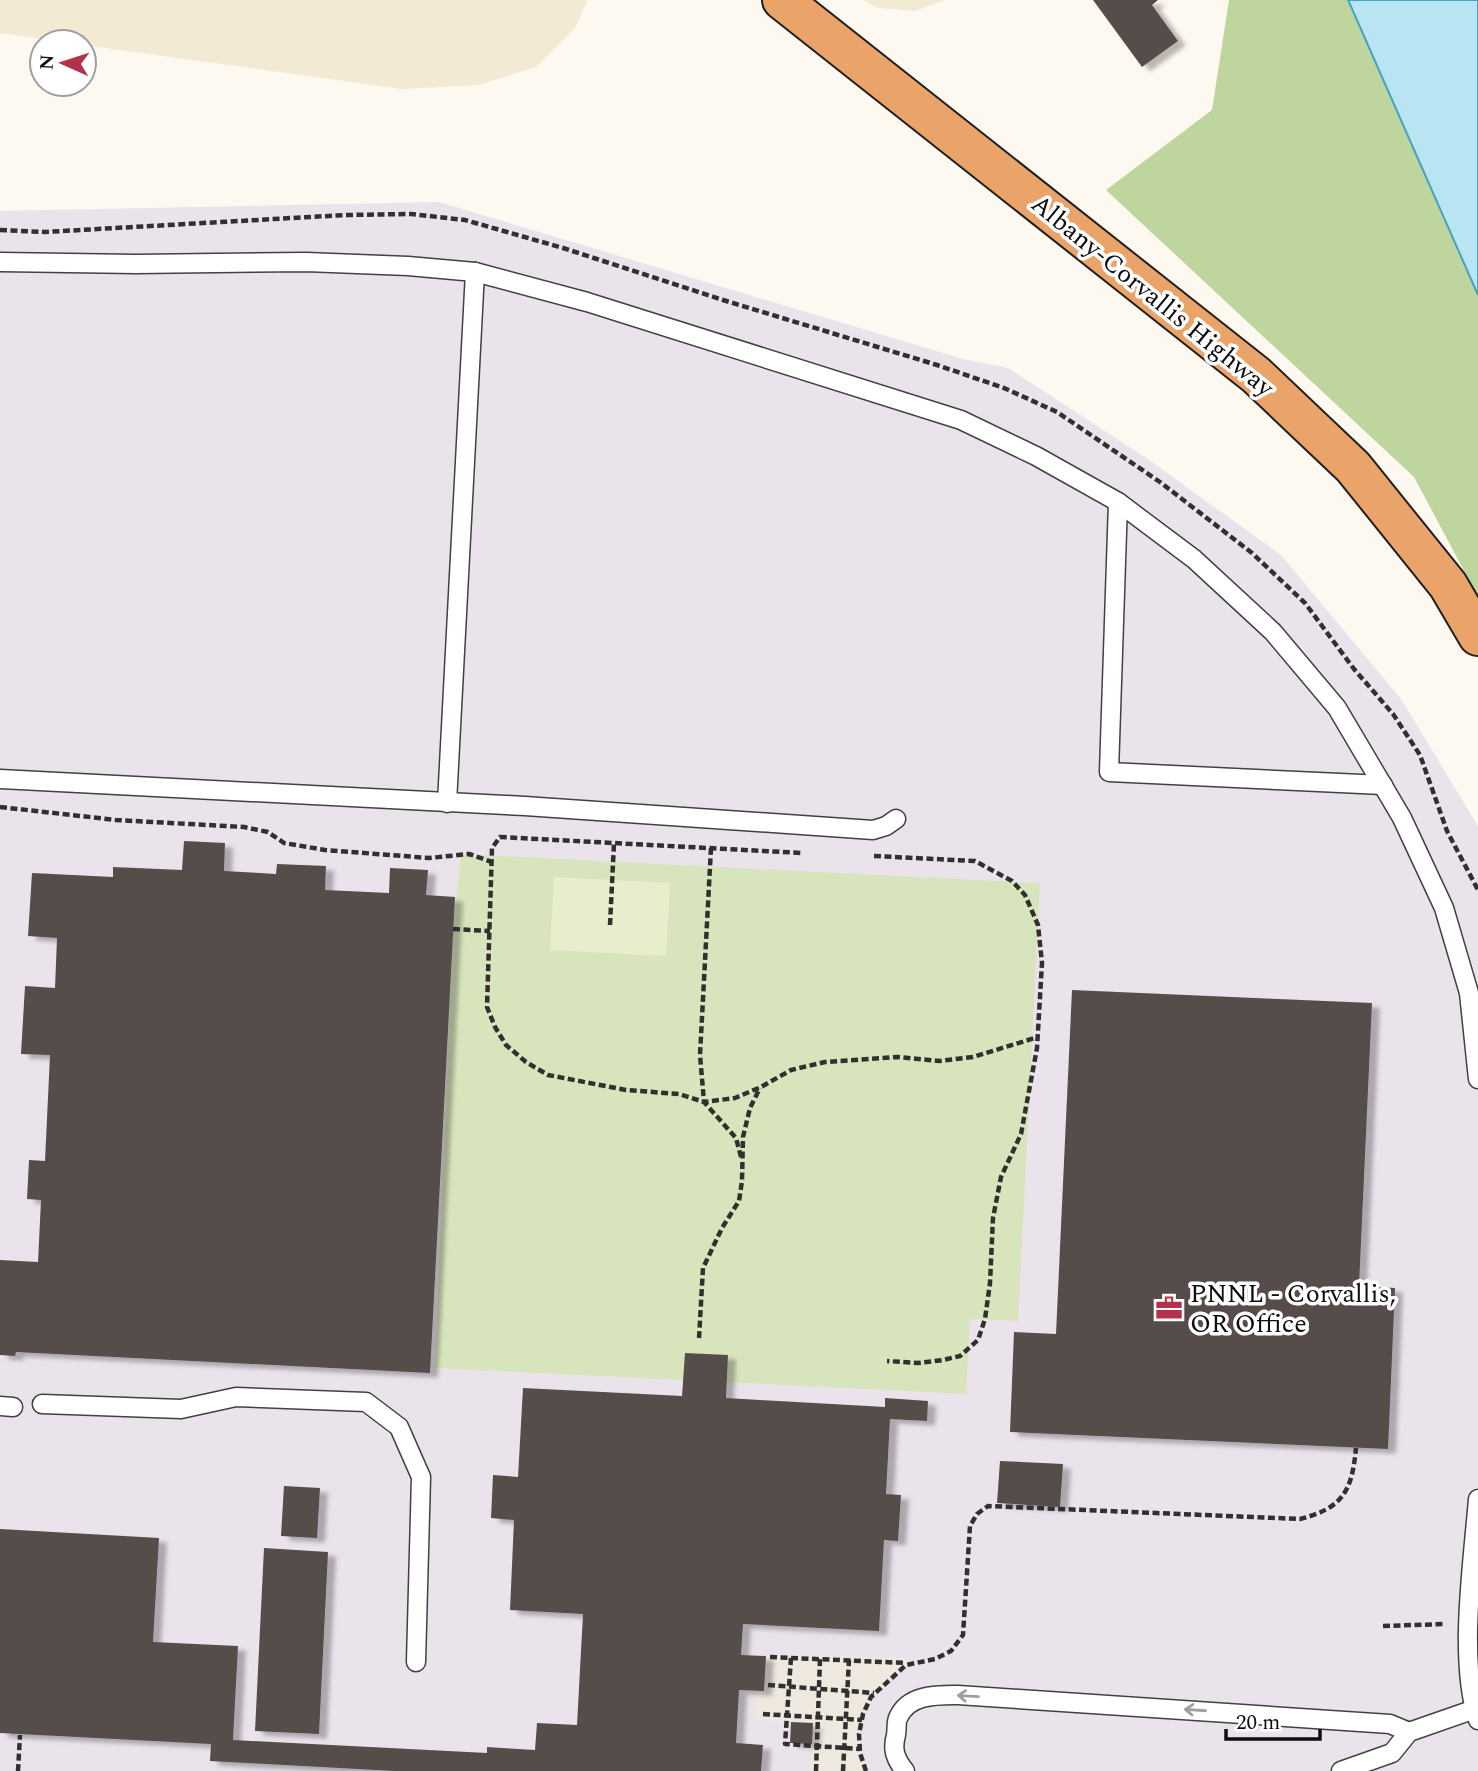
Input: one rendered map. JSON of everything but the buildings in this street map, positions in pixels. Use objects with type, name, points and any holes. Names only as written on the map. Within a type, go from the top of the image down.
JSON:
[{"type":"highway","name":"Albany-Corvallis Highway","points":[[782,0],[1256,375],[1361,477],[1448,586],[1478,636]]},
{"type":"lane","points":[[0,262],[306,262],[475,272],[587,302],[961,420],[1037,456],[1118,502],[1195,559],[1273,632],[1337,708],[1402,818],[1444,908],[1474,999],[1478,1079]]},
{"type":"lane","points":[[447,803],[475,272]]},
{"type":"lane","points":[[1118,502],[1110,772],[1383,785]]},
{"type":"lane","points":[[0,779],[587,809],[873,830],[896,819]]},
{"type":"lane","points":[[42,1404],[181,1409],[236,1397],[366,1402],[399,1427],[421,1477],[416,1662]]},
{"type":"lane","points":[[1340,1771],[1392,1753],[1409,1732],[1477,1713],[1469,1656],[1478,1499]]},
{"type":"lane","points":[[905,1771],[896,1759],[893,1745],[897,1718],[906,1707],[931,1695],[1130,1705],[1390,1724],[1409,1732]]},
{"type":"path","points":[[0,230],[45,232],[345,215],[411,214],[465,220],[937,365],[1057,412],[1160,482],[1252,553],[1305,603],[1393,714],[1420,755],[1447,831],[1478,890]]},
{"type":"path","points":[[0,807],[116,820],[244,827],[268,832],[284,843],[325,850],[429,858],[469,854],[492,862]]},
{"type":"path","points":[[808,853],[500,837],[492,848],[487,1007],[495,1027],[506,1045],[526,1062],[548,1075],[626,1090],[679,1094],[704,1102],[735,1098],[791,1070],[825,1062],[897,1057],[939,1061],[973,1057],[1038,1037]]},
{"type":"path","points":[[610,925],[614,843]]},
{"type":"path","points":[[711,848],[700,1055],[704,1102],[736,1138],[741,1157]]},
{"type":"path","points":[[864,856],[975,861],[1012,881],[1025,895],[1038,925],[1042,963],[1038,1037],[1021,1135],[1001,1177],[993,1218],[987,1307],[978,1340],[960,1356],[943,1360],[918,1363],[887,1361]]},
{"type":"path","points":[[453,929],[490,931]]},
{"type":"path","points":[[699,1338],[703,1268],[739,1200],[743,1137],[750,1108],[761,1087]]},
{"type":"path","points":[[866,1771],[859,1734],[871,1697],[905,1665],[935,1659],[951,1651],[962,1635],[970,1526],[977,1514],[988,1506],[1300,1519],[1319,1514],[1340,1500],[1353,1474],[1356,1448]]},
{"type":"path","points":[[1383,1626],[1470,1624]]},
{"type":"path","points":[[770,1657],[914,1663]]},
{"type":"path","points":[[791,1658],[785,1744],[860,1749]]},
{"type":"path","points":[[816,1771],[820,1659]]},
{"type":"path","points":[[843,1771],[849,1660]]},
{"type":"path","points":[[768,1685],[875,1693]]},
{"type":"path","points":[[763,1714],[862,1720]]},
{"type":"path","points":[[18,1771],[20,1735]]},
{"type":"shaded area","points":[[0,0],[588,0],[575,28],[536,67],[479,85],[402,89],[98,47],[98,28],[28,28],[28,37],[0,33]]},
{"type":"shaded area","points":[[863,0],[945,0],[915,11],[878,8]]},
{"type":"shaded area","points":[[439,202],[963,359],[1008,368],[1148,459],[1281,555],[1401,699],[1478,826],[1478,1771],[0,1771],[0,211]]},
{"type":"shaded area","points":[[766,1656],[906,1658],[906,1665],[871,1697],[863,1714],[859,1734],[860,1753],[866,1771],[809,1771],[813,1723],[755,1720],[756,1691],[764,1691]]},
{"type":"green space","points":[[1229,0],[1348,0],[1478,295],[1478,597],[1414,477],[1106,190],[1212,110]]},
{"type":"green space","points":[[461,854],[1040,883],[1018,1321],[970,1319],[966,1394],[435,1368],[453,929]]},
{"type":"green space","points":[[554,877],[670,883],[666,956],[550,950]]},
{"type":"water","points":[[1348,0],[1478,0],[1478,295],[1349,2]]},
{"type":"place","name":"PNNL - Corvallis, OR Office","points":[[1169,1308]]}]
